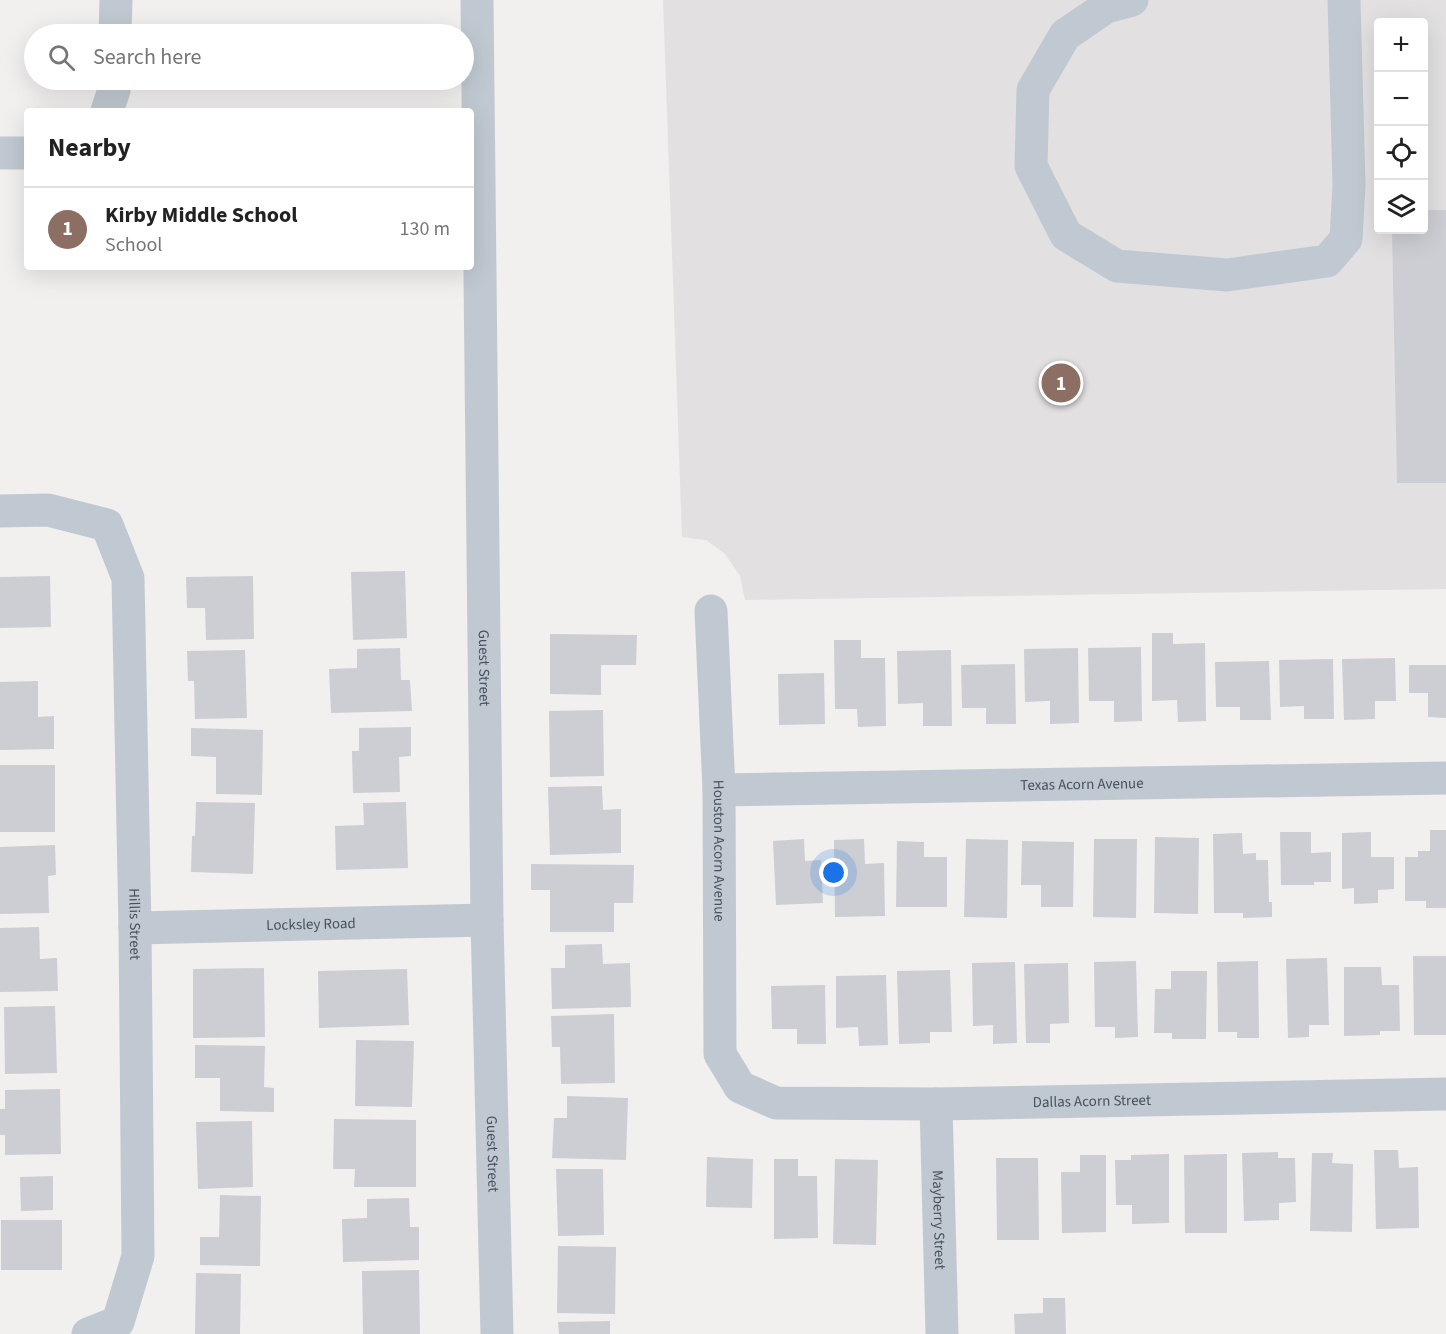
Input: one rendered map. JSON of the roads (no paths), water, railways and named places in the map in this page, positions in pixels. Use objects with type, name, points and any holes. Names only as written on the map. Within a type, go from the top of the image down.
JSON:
[{"type":"street","points":[[116,0],[116,24]]},
{"type":"street","name":"Guest Street","points":[[477,0],[487,920],[497,1334]]},
{"type":"street","points":[[1132,0],[1106,7],[1065,34],[1033,90],[1030,166],[1066,235],[1117,266],[1227,275],[1327,261],[1346,239],[1349,185],[1344,0]]},
{"type":"street","points":[[108,108],[114,90]]},
{"type":"street","points":[[0,153],[24,153]]},
{"type":"street","name":"Hillis Street","points":[[0,511],[48,510],[107,525],[128,578],[135,928],[138,1256],[118,1322],[88,1334]]},
{"type":"street","name":"Houston Acorn Avenue","points":[[711,611],[719,790],[720,1054],[740,1087]]},
{"type":"street","name":"Texas Acorn Avenue","points":[[719,790],[1446,778]]},
{"type":"street","name":"Locksley Road","points":[[135,928],[487,920]]},
{"type":"street","name":"Dallas Acorn Street","points":[[740,1087],[776,1103],[936,1104],[1446,1094]]},
{"type":"street","name":"Mayberry Street","points":[[936,1104],[942,1334]]},
{"type":"place","name":"Kirby Middle School","points":[[1061,383]]}]
